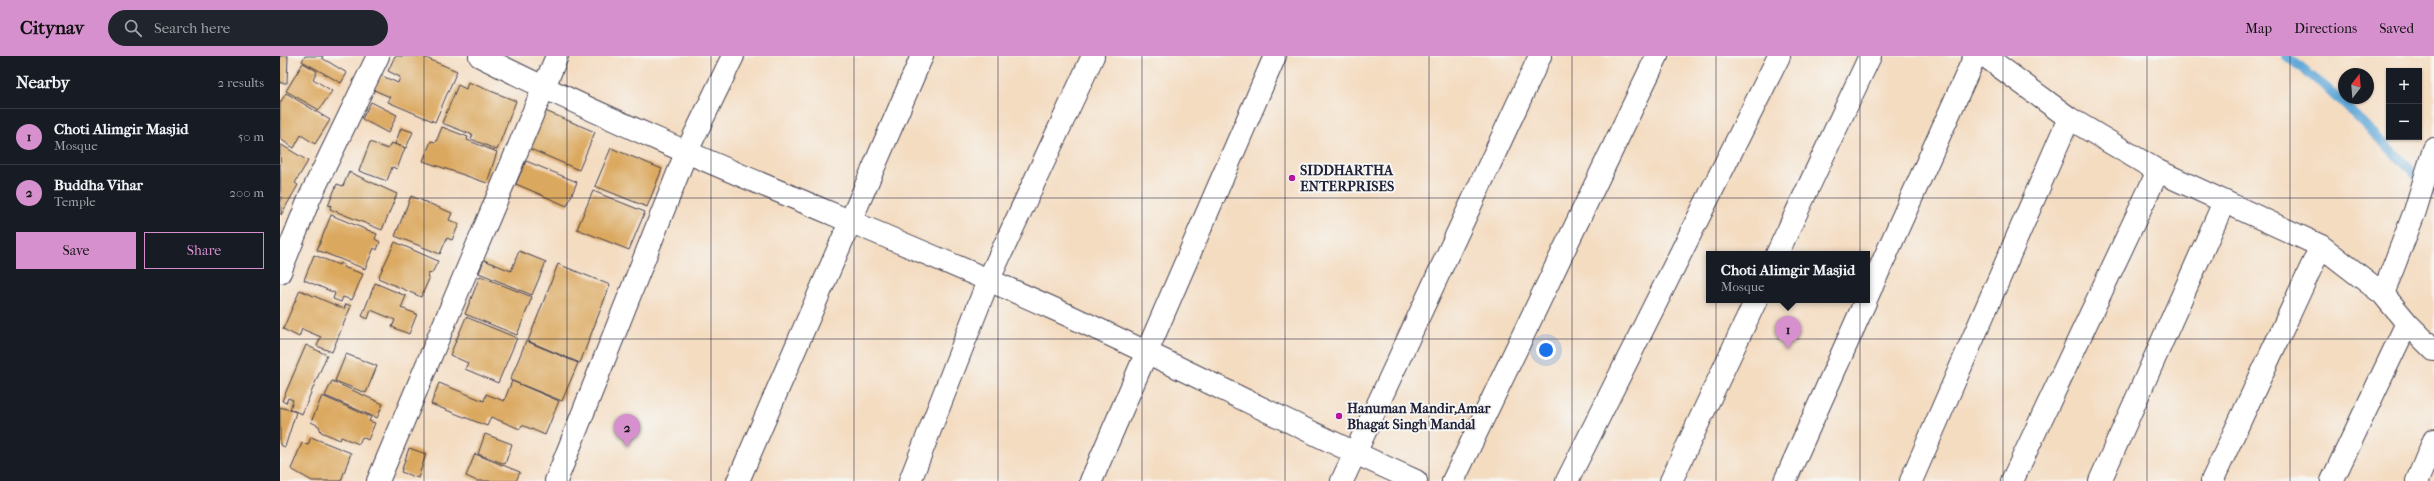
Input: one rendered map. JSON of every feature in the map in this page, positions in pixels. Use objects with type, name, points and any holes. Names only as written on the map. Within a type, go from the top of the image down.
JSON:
[{"type":"street","points":[[280,272],[310,197],[378,56]]},
{"type":"street","points":[[480,56],[543,88],[686,153],[1053,308],[1354,453],[1416,481]]},
{"type":"street","points":[[378,481],[557,56]]},
{"type":"street","points":[[556,481],[686,153],[732,56]]},
{"type":"street","points":[[738,481],[922,56]]},
{"type":"street","points":[[910,481],[988,281],[1093,56]]},
{"type":"street","points":[[1090,481],[1275,56]]},
{"type":"street","points":[[1342,481],[1540,56]]},
{"type":"street","points":[[1453,481],[1657,56]]},
{"type":"street","points":[[1567,481],[1779,56]]},
{"type":"street","points":[[1778,251],[1870,56]]},
{"type":"street","points":[[1870,290],[1975,56]]},
{"type":"street","points":[[1986,56],[2069,118],[2158,171],[2321,246],[2383,294],[2407,323],[2434,350]]},
{"type":"street","points":[[1911,481],[2069,118]]},
{"type":"street","points":[[2383,294],[2415,211],[2434,149]]},
{"type":"street","points":[[2012,481],[2158,171]]},
{"type":"street","points":[[2100,481],[2224,202]]},
{"type":"street","points":[[2212,481],[2321,246]]},
{"type":"street","points":[[1671,481],[1755,303]]},
{"type":"street","points":[[1785,481],[1864,303]]},
{"type":"street","points":[[2332,481],[2407,323]]},
{"type":"street","points":[[2417,481],[2434,440]]},
{"type":"building","points":[[280,56],[288,56],[287,83],[280,83]]},
{"type":"building","points":[[305,56],[323,56],[322,58],[347,73],[341,83],[302,61]]},
{"type":"building","points":[[395,56],[421,56],[457,71],[435,122],[388,102],[390,97],[374,90],[380,75],[398,83],[400,77],[388,71]]},
{"type":"building","points":[[303,63],[317,71],[313,79],[332,91],[319,110],[286,91]]},
{"type":"building","points":[[468,82],[516,101],[497,150],[471,139],[473,135],[442,123],[458,85],[466,89]]},
{"type":"building","points":[[286,93],[330,120],[315,144],[301,135],[294,148],[280,139],[280,103]]},
{"type":"building","points":[[371,102],[397,115],[388,133],[362,119]]},
{"type":"building","points":[[543,110],[595,132],[579,170],[528,148]]},
{"type":"building","points":[[442,127],[468,137],[467,140],[497,152],[487,183],[423,161],[431,141],[436,142]]},
{"type":"building","points":[[401,128],[413,132],[406,148],[395,144]]},
{"type":"building","points":[[370,142],[388,149],[391,143],[405,148],[397,169],[392,167],[387,181],[359,171]]},
{"type":"building","points":[[280,144],[308,161],[295,183],[298,185],[281,215]]},
{"type":"building","points":[[611,148],[662,169],[647,207],[595,186]]},
{"type":"building","points":[[526,161],[577,182],[567,206],[516,184]]},
{"type":"building","points":[[349,172],[397,194],[382,230],[330,209],[331,205],[328,206],[337,184],[343,186]]},
{"type":"building","points":[[593,191],[645,212],[629,250],[577,229]]},
{"type":"building","points":[[411,196],[452,213],[449,220],[459,224],[452,240],[447,238],[440,254],[395,236]]},
{"type":"building","points":[[331,215],[377,234],[375,239],[380,242],[377,250],[374,248],[365,269],[317,250]]},
{"type":"building","points":[[395,242],[438,261],[432,273],[428,274],[429,279],[421,297],[378,278]]},
{"type":"building","points":[[519,251],[546,262],[532,295],[479,273],[484,260],[511,271]]},
{"type":"building","points":[[314,255],[339,265],[340,263],[344,265],[343,267],[363,274],[352,300],[343,297],[341,302],[333,299],[335,293],[304,280]]},
{"type":"building","points":[[558,264],[610,285],[580,363],[528,341]]},
{"type":"building","points":[[480,276],[532,297],[517,335],[465,314]]},
{"type":"building","points":[[375,283],[406,296],[401,308],[417,314],[409,334],[392,327],[395,320],[371,310],[368,319],[362,316]]},
{"type":"building","points":[[300,290],[344,309],[346,304],[351,306],[332,352],[317,346],[321,337],[302,329],[299,337],[283,329]]},
{"type":"building","points":[[466,317],[517,338],[498,383],[465,369],[468,363],[450,355]]},
{"type":"building","points":[[526,341],[578,363],[562,401],[510,380]]},
{"type":"building","points":[[306,345],[327,355],[302,414],[290,409],[293,400],[288,398],[286,403],[282,401]]},
{"type":"building","points":[[346,354],[377,366],[366,393],[335,381]]},
{"type":"building","points":[[332,381],[383,404],[377,418],[325,396]]},
{"type":"building","points":[[512,381],[559,401],[545,435],[522,425],[520,429],[491,417],[487,426],[431,404],[439,383],[484,401],[486,394],[504,401]]},
{"type":"building","points":[[322,396],[371,417],[369,421],[375,423],[368,440],[362,437],[359,444],[341,437],[340,440],[321,432],[319,426],[311,422]]},
{"type":"building","points":[[280,407],[296,412],[285,447],[280,445]]},
{"type":"building","points":[[485,434],[512,444],[505,464],[478,454]]},
{"type":"building","points":[[311,437],[351,453],[341,481],[312,481],[291,469],[302,443],[308,445]]},
{"type":"building","points":[[409,448],[426,454],[418,478],[401,472]]},
{"type":"building","points":[[475,454],[520,472],[516,481],[477,481],[466,476]]},
{"type":"waterway","points":[[2286,56],[2327,88],[2434,192]]},
{"type":"place","name":"SIDDHARTHA ENTERPRISES","points":[[1292,178]]},
{"type":"place","name":"Choti Alimgir Masjid","points":[[1788,349]]},
{"type":"place","name":"Hanuman Mandir,Amar Bhagat Singh Mandal","points":[[1339,416]]},
{"type":"place","name":"Buddha Vihar","points":[[627,447]]}]
